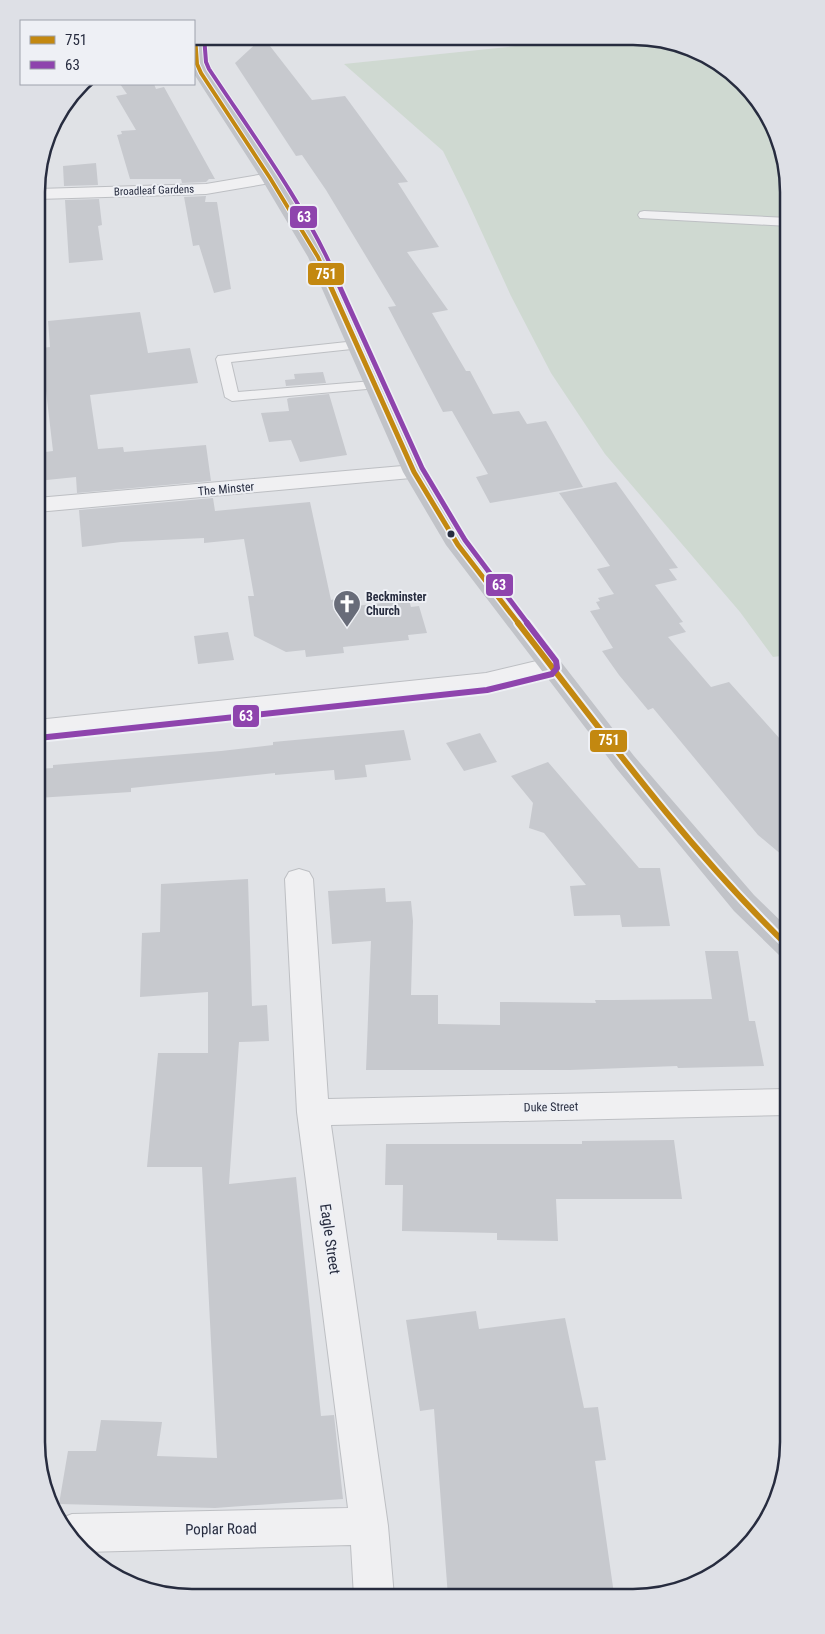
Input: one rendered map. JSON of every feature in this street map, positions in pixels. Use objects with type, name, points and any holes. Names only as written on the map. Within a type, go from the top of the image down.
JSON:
[{"type":"main road","points":[[195,47],[202,73],[270,178],[318,257],[373,385],[414,472],[458,545],[549,666],[689,840],[744,903],[780,939]]},
{"type":"street","name":"Broadleaf Gardens","points":[[45,194],[206,189],[270,178]]},
{"type":"street","name":"The Minster","points":[[45,504],[414,472]]},
{"type":"street","points":[[45,728],[486,681],[549,666]]},
{"type":"street","name":"Eagle Street","points":[[299,879],[313,1112],[369,1526],[373,1589]]},
{"type":"street","name":"Duke Street","points":[[313,1112],[780,1102]]},
{"type":"street","name":"Poplar Road","points":[[77,1533],[369,1526]]},
{"type":"lane","points":[[644,215],[780,222]]},
{"type":"lane","points":[[356,345],[223,359],[232,396],[373,385]]},
{"type":"shaded area","points":[[526,45],[643,45],[662,48],[698,60],[730,81],[744,95],[765,127],[777,163],[780,182],[780,656],[773,657],[740,612],[605,454],[551,373],[511,296],[443,151],[344,64]]},
{"type":"building","points":[[254,45],[269,45],[312,100],[345,96],[408,182],[398,183],[439,247],[407,252],[448,310],[432,313],[466,371],[470,371],[493,414],[519,411],[527,424],[546,421],[583,487],[490,503],[476,477],[488,474],[452,411],[443,412],[388,307],[396,306],[326,190],[302,155],[296,156],[235,63]]},
{"type":"building","points":[[121,85],[154,85],[156,89],[164,87],[215,179],[209,179],[206,182],[182,183],[181,179],[130,179],[117,135],[122,134],[121,131],[136,130],[116,96],[127,94]]},
{"type":"building","points":[[96,163],[98,185],[64,186],[63,166]]},
{"type":"building","points":[[206,196],[205,202],[217,202],[231,289],[214,293],[199,245],[193,246],[184,197]]},
{"type":"building","points":[[99,199],[102,225],[98,226],[103,260],[69,263],[65,200]]},
{"type":"building","points":[[140,312],[148,353],[190,348],[198,383],[90,395],[98,449],[123,447],[124,452],[206,445],[211,481],[77,493],[76,477],[45,480],[45,452],[53,451],[45,382],[45,348],[50,347],[48,321]]},
{"type":"building","points":[[323,372],[326,383],[286,386],[285,380],[295,379],[294,374]]},
{"type":"building","points":[[329,394],[347,455],[300,462],[291,440],[269,442],[261,413],[289,411],[287,399],[289,398]]},
{"type":"building","points":[[616,482],[678,568],[669,569],[677,580],[655,585],[683,622],[679,623],[686,632],[668,637],[711,687],[729,682],[780,739],[780,853],[758,835],[653,708],[648,710],[602,651],[613,648],[590,611],[600,609],[596,602],[600,601],[598,598],[614,594],[597,569],[610,566],[559,493]]},
{"type":"building","points":[[213,498],[215,511],[310,502],[331,600],[335,599],[337,608],[409,600],[411,607],[419,606],[427,633],[408,635],[409,640],[343,647],[344,653],[306,657],[305,650],[286,652],[254,636],[248,596],[254,596],[244,539],[204,543],[204,538],[121,542],[82,547],[79,510]]},
{"type":"building","points":[[228,632],[234,660],[198,664],[194,636]]},
{"type":"building","points":[[404,730],[411,760],[365,765],[367,777],[335,780],[334,770],[275,775],[275,773],[131,788],[131,792],[45,797],[45,768],[53,768],[53,765],[221,751],[273,745],[273,742]]},
{"type":"building","points":[[480,733],[497,762],[464,771],[446,743]]},
{"type":"building","points":[[548,762],[639,868],[660,868],[670,926],[622,927],[620,915],[574,916],[570,886],[586,885],[544,833],[529,828],[533,803],[511,776]]},
{"type":"building","points":[[248,879],[252,1006],[267,1005],[269,1041],[239,1042],[229,1184],[296,1177],[321,1416],[334,1415],[343,1499],[215,1508],[59,1504],[68,1451],[96,1451],[101,1420],[162,1422],[157,1456],[217,1458],[202,1167],[147,1167],[158,1053],[208,1053],[208,992],[140,997],[142,933],[160,932],[161,884]]},
{"type":"building","points":[[385,888],[386,902],[411,901],[413,921],[411,995],[438,995],[438,1024],[500,1025],[500,1002],[596,1003],[595,1000],[712,999],[705,951],[738,951],[749,1021],[755,1021],[764,1066],[678,1068],[677,1066],[570,1070],[366,1070],[371,941],[332,944],[328,891]]},
{"type":"building","points":[[674,1140],[682,1199],[556,1199],[558,1241],[497,1240],[497,1233],[402,1231],[403,1185],[385,1185],[386,1144],[582,1144],[582,1141]]},
{"type":"building","points":[[476,1311],[479,1329],[565,1318],[584,1408],[598,1407],[606,1460],[595,1461],[613,1589],[447,1589],[434,1409],[420,1411],[406,1320]]},
{"type":"transit line","name":"751","points":[[196,45],[197,64],[201,73],[270,178],[318,257],[414,472],[458,545],[625,762],[744,903],[780,938]]},
{"type":"transit line","name":"63","points":[[45,737],[487,690],[552,674],[557,668],[556,661],[465,540],[422,468],[381,381],[325,252],[277,173],[209,69],[206,62],[205,45]]},
{"type":"place","name":"Beckminster Church","points":[[347,628]]}]
